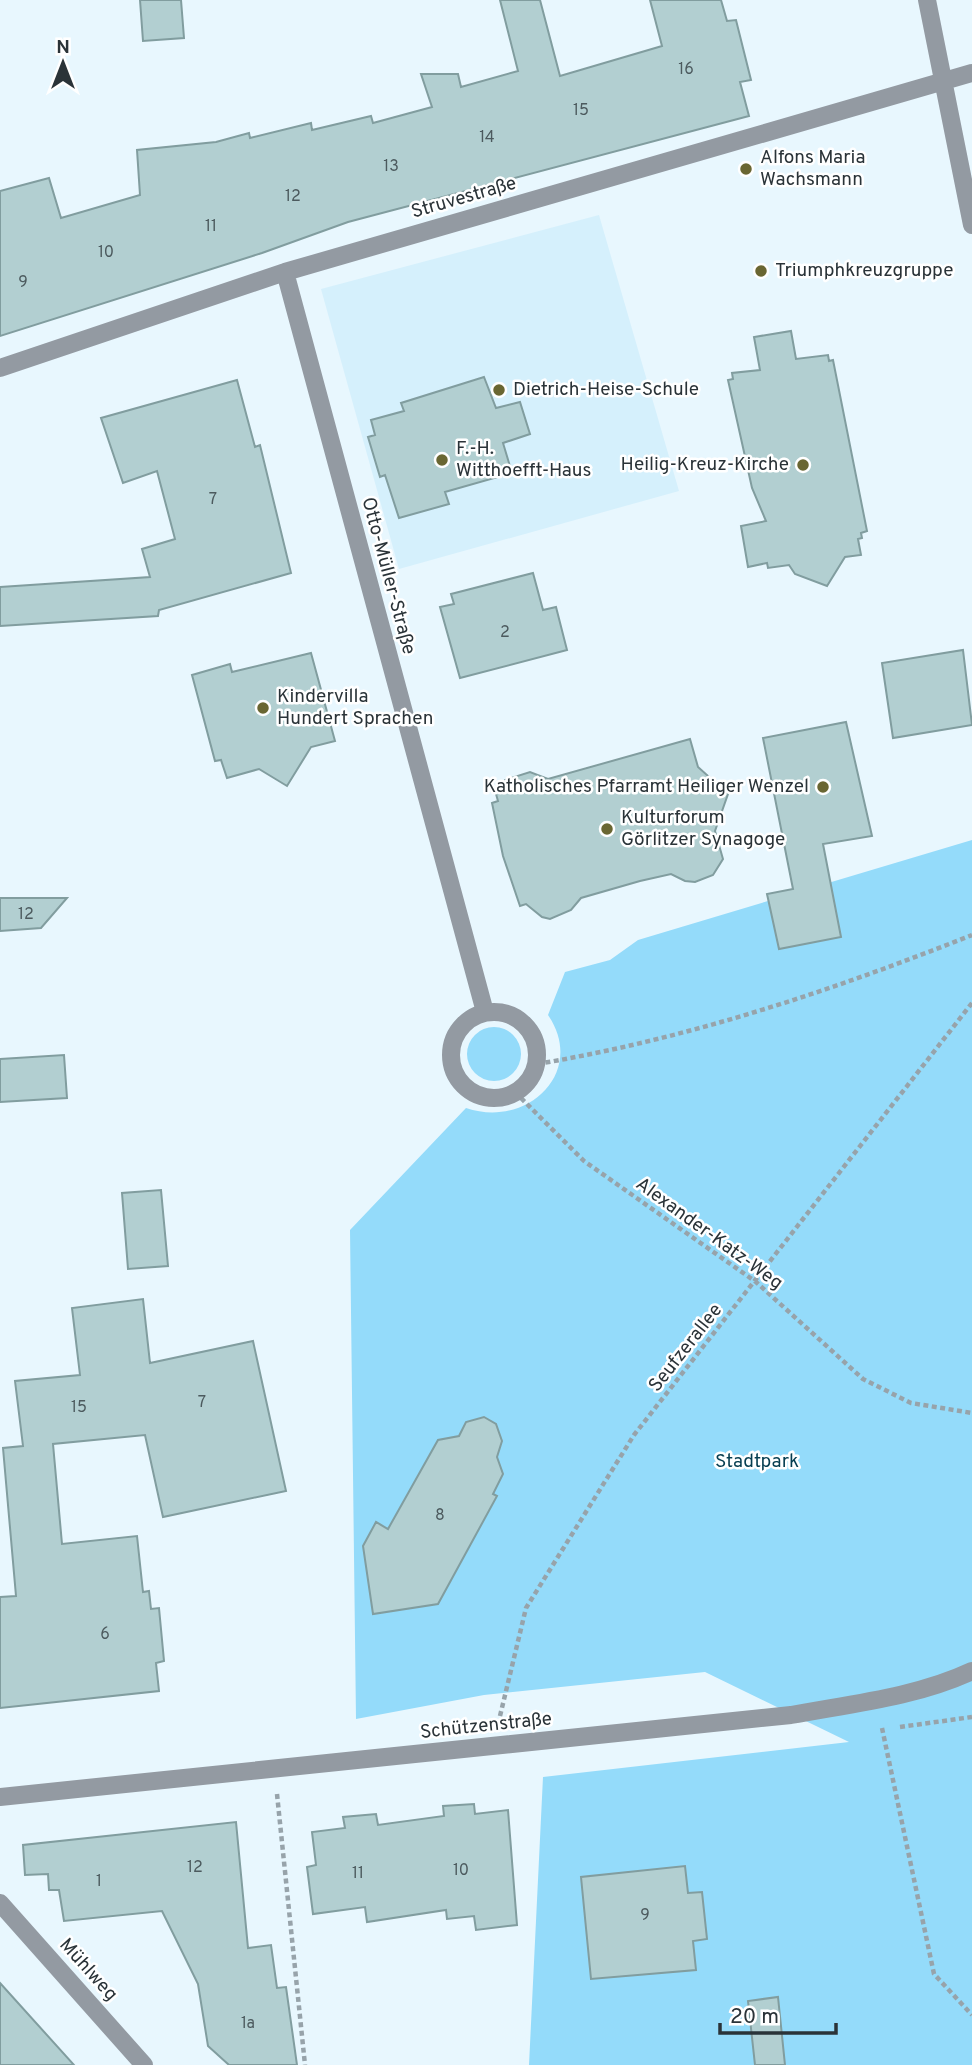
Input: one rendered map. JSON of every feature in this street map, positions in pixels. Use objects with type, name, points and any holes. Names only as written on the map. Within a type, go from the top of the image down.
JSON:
[{"type":"street","points":[[927,0],[972,225]]},
{"type":"street","name":"Struvestraße","points":[[0,368],[285,272],[972,73]]},
{"type":"street","name":"Otto-Müller-Straße","points":[[285,272],[485,1012]]},
{"type":"street","points":[[485,1012],[513,1015],[525,1024],[536,1042],[537,1064],[531,1077],[515,1092],[495,1098],[480,1096],[457,1079],[452,1066],[454,1038],[472,1017],[485,1012]]},
{"type":"street","name":"Schützenstraße","points":[[0,1797],[791,1716],[876,1699],[956,1678],[972,1671]]},
{"type":"street","name":"Mühlweg","points":[[0,1903],[144,2065]]},
{"type":"path","points":[[537,1064],[620,1050],[848,984],[972,935]]},
{"type":"path","name":"Seufzerallee","points":[[492,1747],[526,1608],[634,1435],[972,1003]]},
{"type":"path","name":"Alexander-Katz-Weg","points":[[515,1092],[584,1160],[756,1282],[863,1379],[911,1402],[972,1413]]},
{"type":"path","points":[[876,1699],[934,1974],[972,2015]]},
{"type":"path","points":[[882,1730],[972,1717]]},
{"type":"path","points":[[274,1769],[305,2065]]},
{"type":"shaded area","name":"Dietrich-Heise-Schule","points":[[599,215],[679,491],[399,569],[321,289]]},
{"type":"green space","name":"Stadtpark","points":[[972,840],[972,2065],[529,2065],[543,1777],[849,1742],[705,1672],[484,1695],[356,1719],[350,1230],[466,1108],[489,1112],[510,1110],[529,1103],[544,1091],[555,1075],[560,1057],[558,1036],[548,1015],[565,972],[610,960],[638,940]]},
{"type":"green space","points":[[499,1027],[509,1031],[517,1039],[521,1054],[517,1069],[509,1077],[489,1081],[479,1077],[471,1069],[467,1049],[471,1039],[479,1031]]},
{"type":"building","points":[[140,0],[181,0],[184,38],[143,41]]},
{"type":"building","points":[[500,0],[540,0],[560,76],[662,46],[650,0],[721,0],[727,21],[736,20],[751,80],[740,82],[749,116],[348,222],[262,253],[0,336],[0,191],[49,178],[61,218],[140,195],[137,150],[216,142],[249,133],[250,138],[311,123],[312,130],[371,116],[373,123],[432,107],[421,74],[458,74],[461,87],[518,71]]},
{"type":"building","name":"Heilig-Kreuz-Kirche","points":[[791,331],[796,359],[828,355],[829,361],[833,360],[867,531],[861,533],[862,538],[858,539],[861,555],[845,557],[827,586],[795,574],[789,565],[768,568],[767,563],[748,567],[741,526],[766,521],[752,488],[728,380],[733,379],[732,373],[760,370],[754,337]]},
{"type":"building","name":"F.-H. Witthoefft-Haus","points":[[484,377],[496,408],[520,402],[530,434],[503,443],[512,473],[445,492],[449,504],[399,518],[385,475],[380,477],[368,437],[375,435],[371,420],[404,411],[401,403]]},
{"type":"building","points":[[237,380],[255,447],[260,445],[291,573],[159,610],[158,616],[0,626],[0,587],[150,577],[142,549],[175,539],[157,471],[123,483],[101,418]]},
{"type":"building","points":[[533,573],[543,610],[556,607],[567,650],[460,678],[440,607],[454,604],[451,594]]},
{"type":"building","points":[[963,650],[972,725],[893,738],[882,663]]},
{"type":"building","name":"Kindervilla Hundert Sprachen","points":[[311,653],[335,741],[311,747],[287,786],[259,769],[227,778],[221,760],[215,761],[192,675],[230,664],[232,672]]},
{"type":"building","points":[[846,722],[872,836],[823,844],[841,937],[779,949],[767,894],[793,889],[763,738]]},
{"type":"building","name":"Kulturforum Görlitzer Synagoge","points":[[690,739],[698,767],[728,794],[715,831],[723,859],[713,875],[695,882],[685,881],[671,874],[640,881],[581,898],[571,910],[550,919],[542,917],[526,904],[520,906],[503,856],[492,803],[498,801],[496,794],[505,780],[530,772],[548,779]]},
{"type":"building","points":[[0,898],[67,898],[41,928],[0,931]]},
{"type":"building","points":[[64,1055],[67,1098],[0,1102],[0,1059]]},
{"type":"building","points":[[161,1190],[168,1266],[128,1269],[122,1193]]},
{"type":"building","points":[[143,1299],[150,1363],[253,1341],[286,1491],[163,1517],[145,1435],[53,1444],[62,1544],[137,1536],[143,1592],[149,1591],[151,1609],[159,1608],[164,1661],[156,1663],[159,1691],[0,1708],[0,1597],[16,1596],[3,1448],[23,1446],[15,1381],[80,1375],[72,1308]]},
{"type":"building","points":[[484,1417],[496,1424],[502,1441],[497,1457],[503,1474],[493,1494],[497,1496],[438,1604],[373,1614],[363,1546],[376,1522],[388,1529],[438,1440],[459,1436],[466,1422]]},
{"type":"building","points":[[474,1804],[475,1814],[508,1810],[517,1925],[476,1930],[474,1916],[447,1919],[446,1910],[367,1922],[365,1907],[313,1914],[307,1867],[316,1865],[312,1832],[345,1828],[343,1817],[376,1814],[378,1825],[444,1816],[443,1806]]},
{"type":"building","points":[[236,1822],[248,1948],[271,1945],[277,1988],[286,1987],[297,2065],[229,2065],[208,2046],[198,1984],[162,1911],[64,1921],[59,1890],[49,1890],[48,1874],[25,1875],[23,1845]]},
{"type":"building","points":[[685,1866],[688,1893],[702,1892],[707,1939],[693,1941],[696,1970],[591,1979],[581,1877]]},
{"type":"building","points":[[0,1983],[74,2065],[0,2065]]},
{"type":"building","points":[[778,1997],[785,2065],[755,2065],[748,2001]]},
{"type":"place","name":"Alfons Maria Wachsmann","points":[[746,169]]},
{"type":"place","name":"Triumphkreuzgruppe","points":[[761,271]]},
{"type":"place","name":"Dietrich-Heise-Schule","points":[[499,390]]},
{"type":"place","name":"F.-H. Witthoefft-Haus","points":[[442,460]]},
{"type":"place","name":"Heilig-Kreuz-Kirche","points":[[803,465]]},
{"type":"place","name":"Kindervilla Hundert Sprachen","points":[[263,708]]},
{"type":"place","name":"Katholisches Pfarramt Heiliger Wenzel","points":[[823,787]]},
{"type":"place","name":"Kulturforum Görlitzer Synagoge","points":[[607,829]]}]
